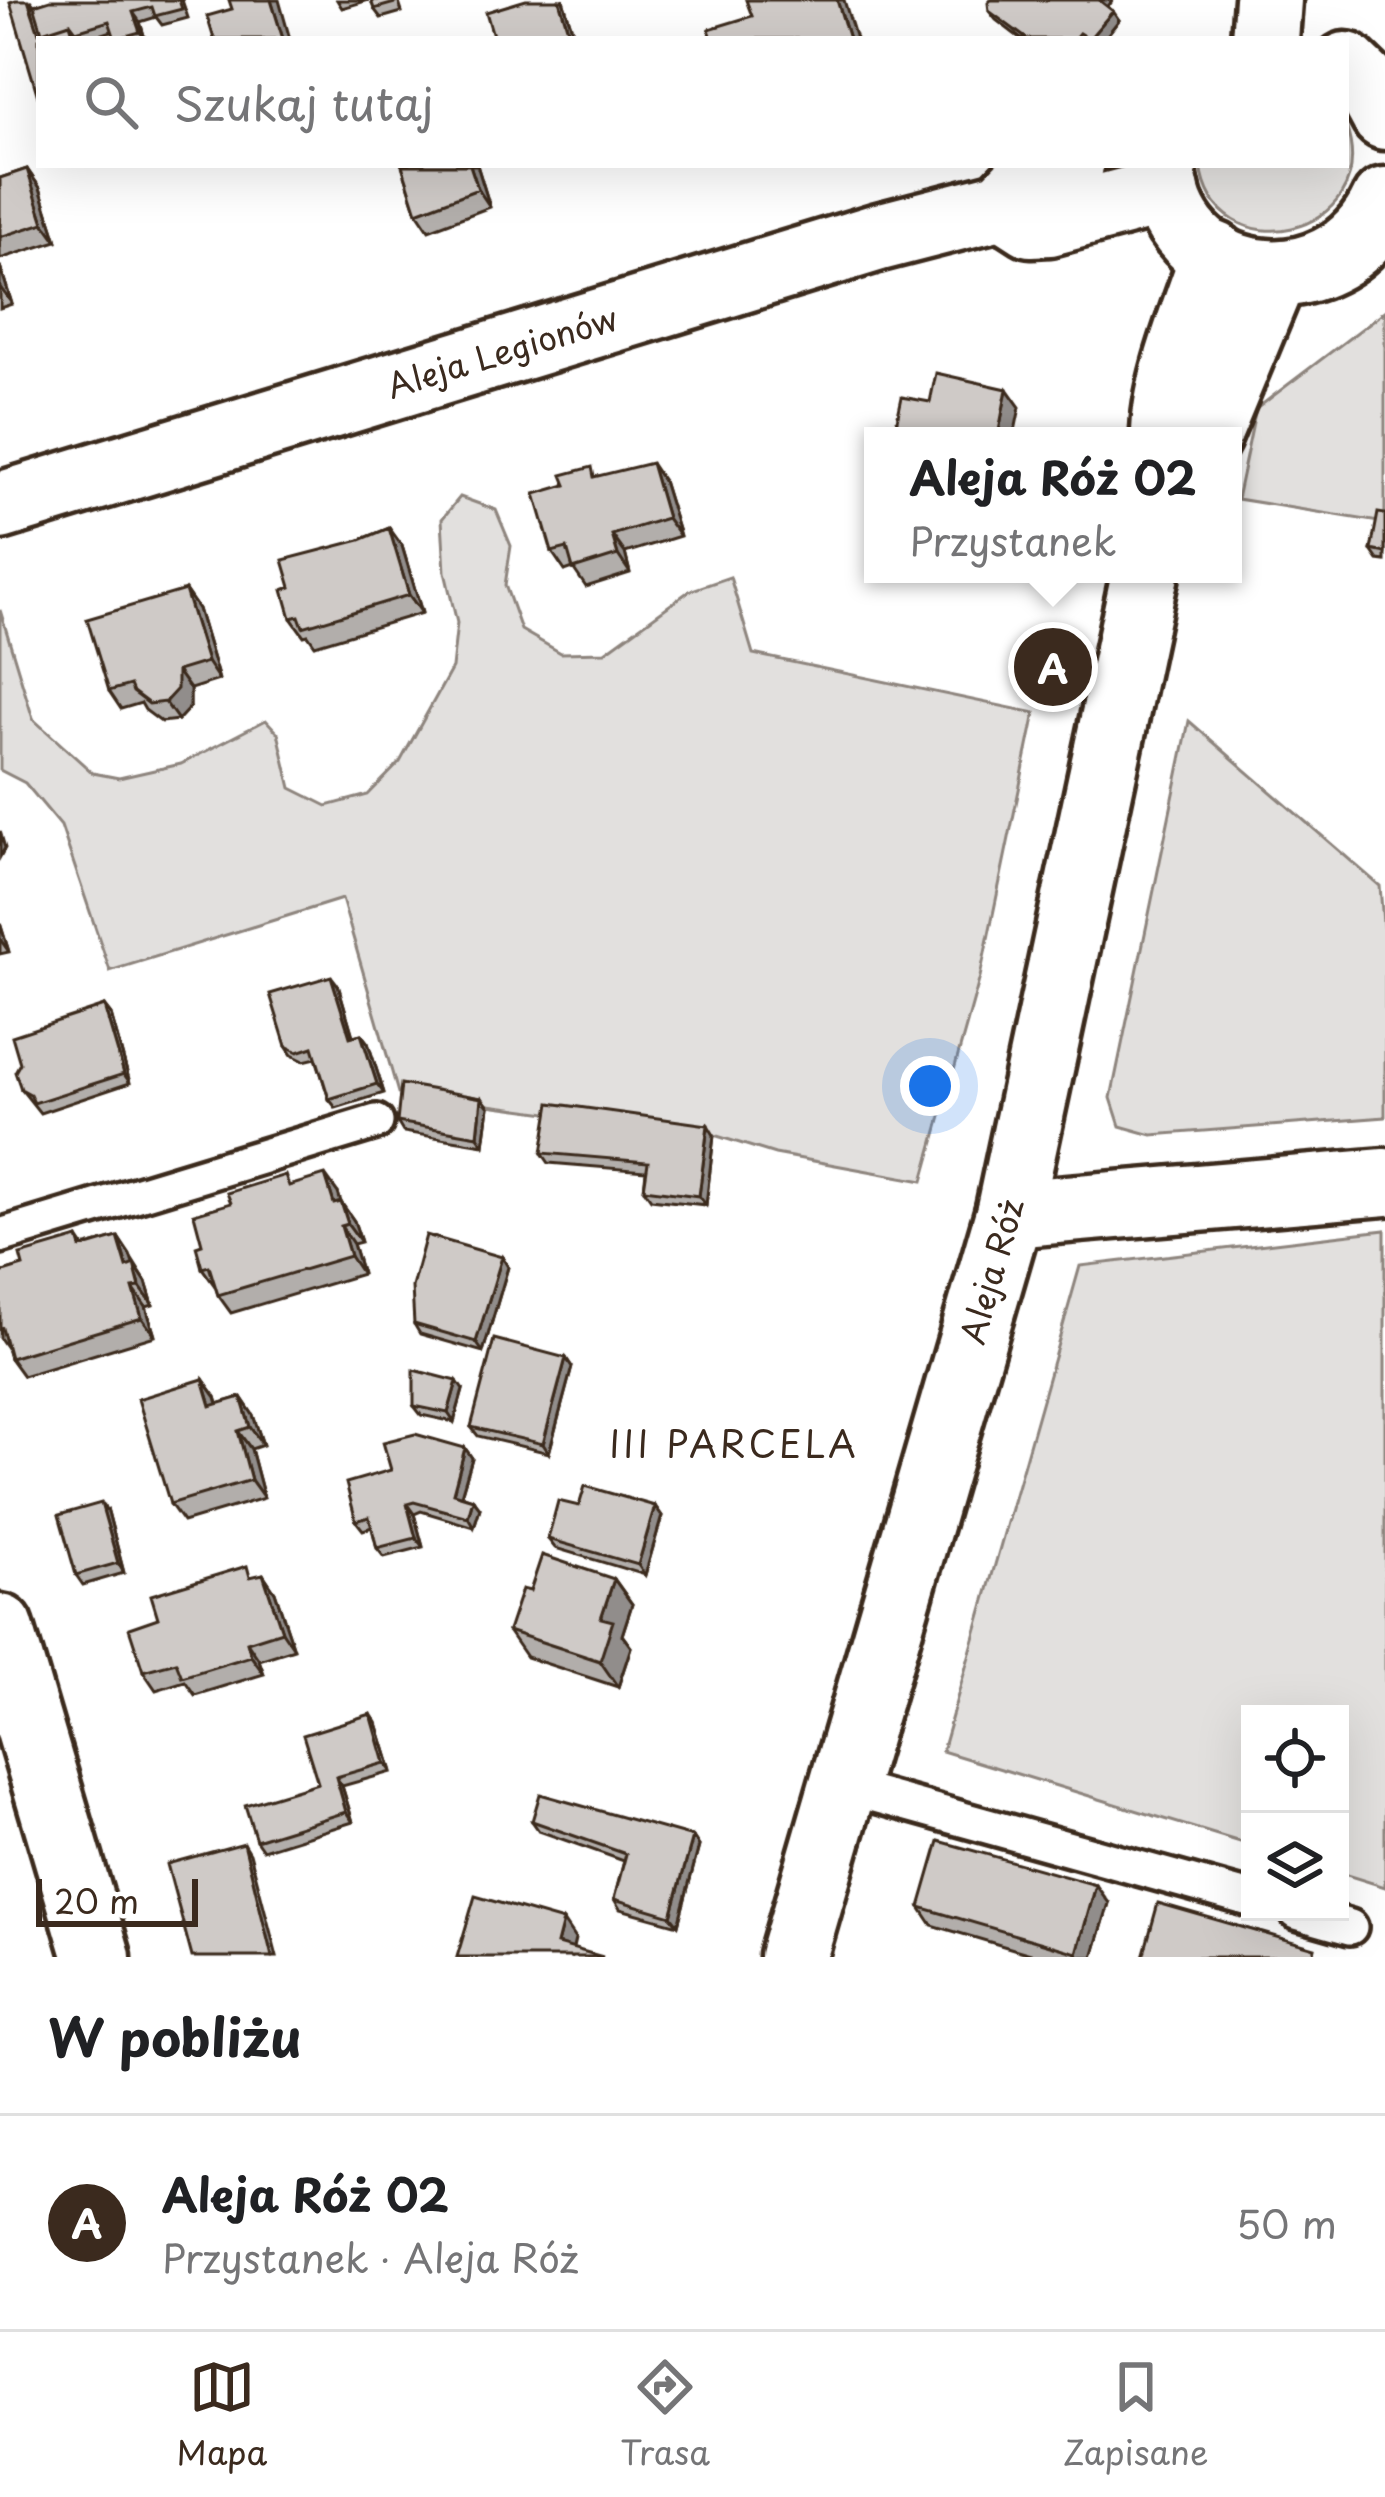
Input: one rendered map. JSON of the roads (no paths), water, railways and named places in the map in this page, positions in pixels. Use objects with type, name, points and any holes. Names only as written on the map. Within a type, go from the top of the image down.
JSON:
[{"type":"street","points":[[1264,36],[1268,0]]},
{"type":"street","name":"Aleja Legionów","points":[[0,506],[879,237],[1004,205],[1027,180],[1061,168]]},
{"type":"street","name":"Aleja Legionów","points":[[1004,205],[1031,223],[1049,222],[1164,178],[1184,228],[1244,264]]},
{"type":"street","points":[[1244,264],[1290,274],[1319,267],[1347,253],[1368,231],[1385,201]]},
{"type":"street","points":[[1166,427],[1169,403],[1244,264]]},
{"type":"street","points":[[1209,427],[1244,264]]},
{"type":"street","name":"Aleja Róż","points":[[794,1957],[1009,1214],[1143,583]]},
{"type":"street","points":[[1009,1214],[1385,1182]]},
{"type":"street","points":[[0,1628],[97,1957]]},
{"type":"lane","points":[[0,1236],[376,1122]]},
{"type":"lane","points":[[843,1786],[1241,1897]]},
{"type":"lane","points":[[1329,1921],[1350,1927]]},
{"type":"place","name":"Aleja Róż 02","points":[[1053,667]]},
{"type":"district","name":"III PARCELA","points":[[734,1445]]}]
